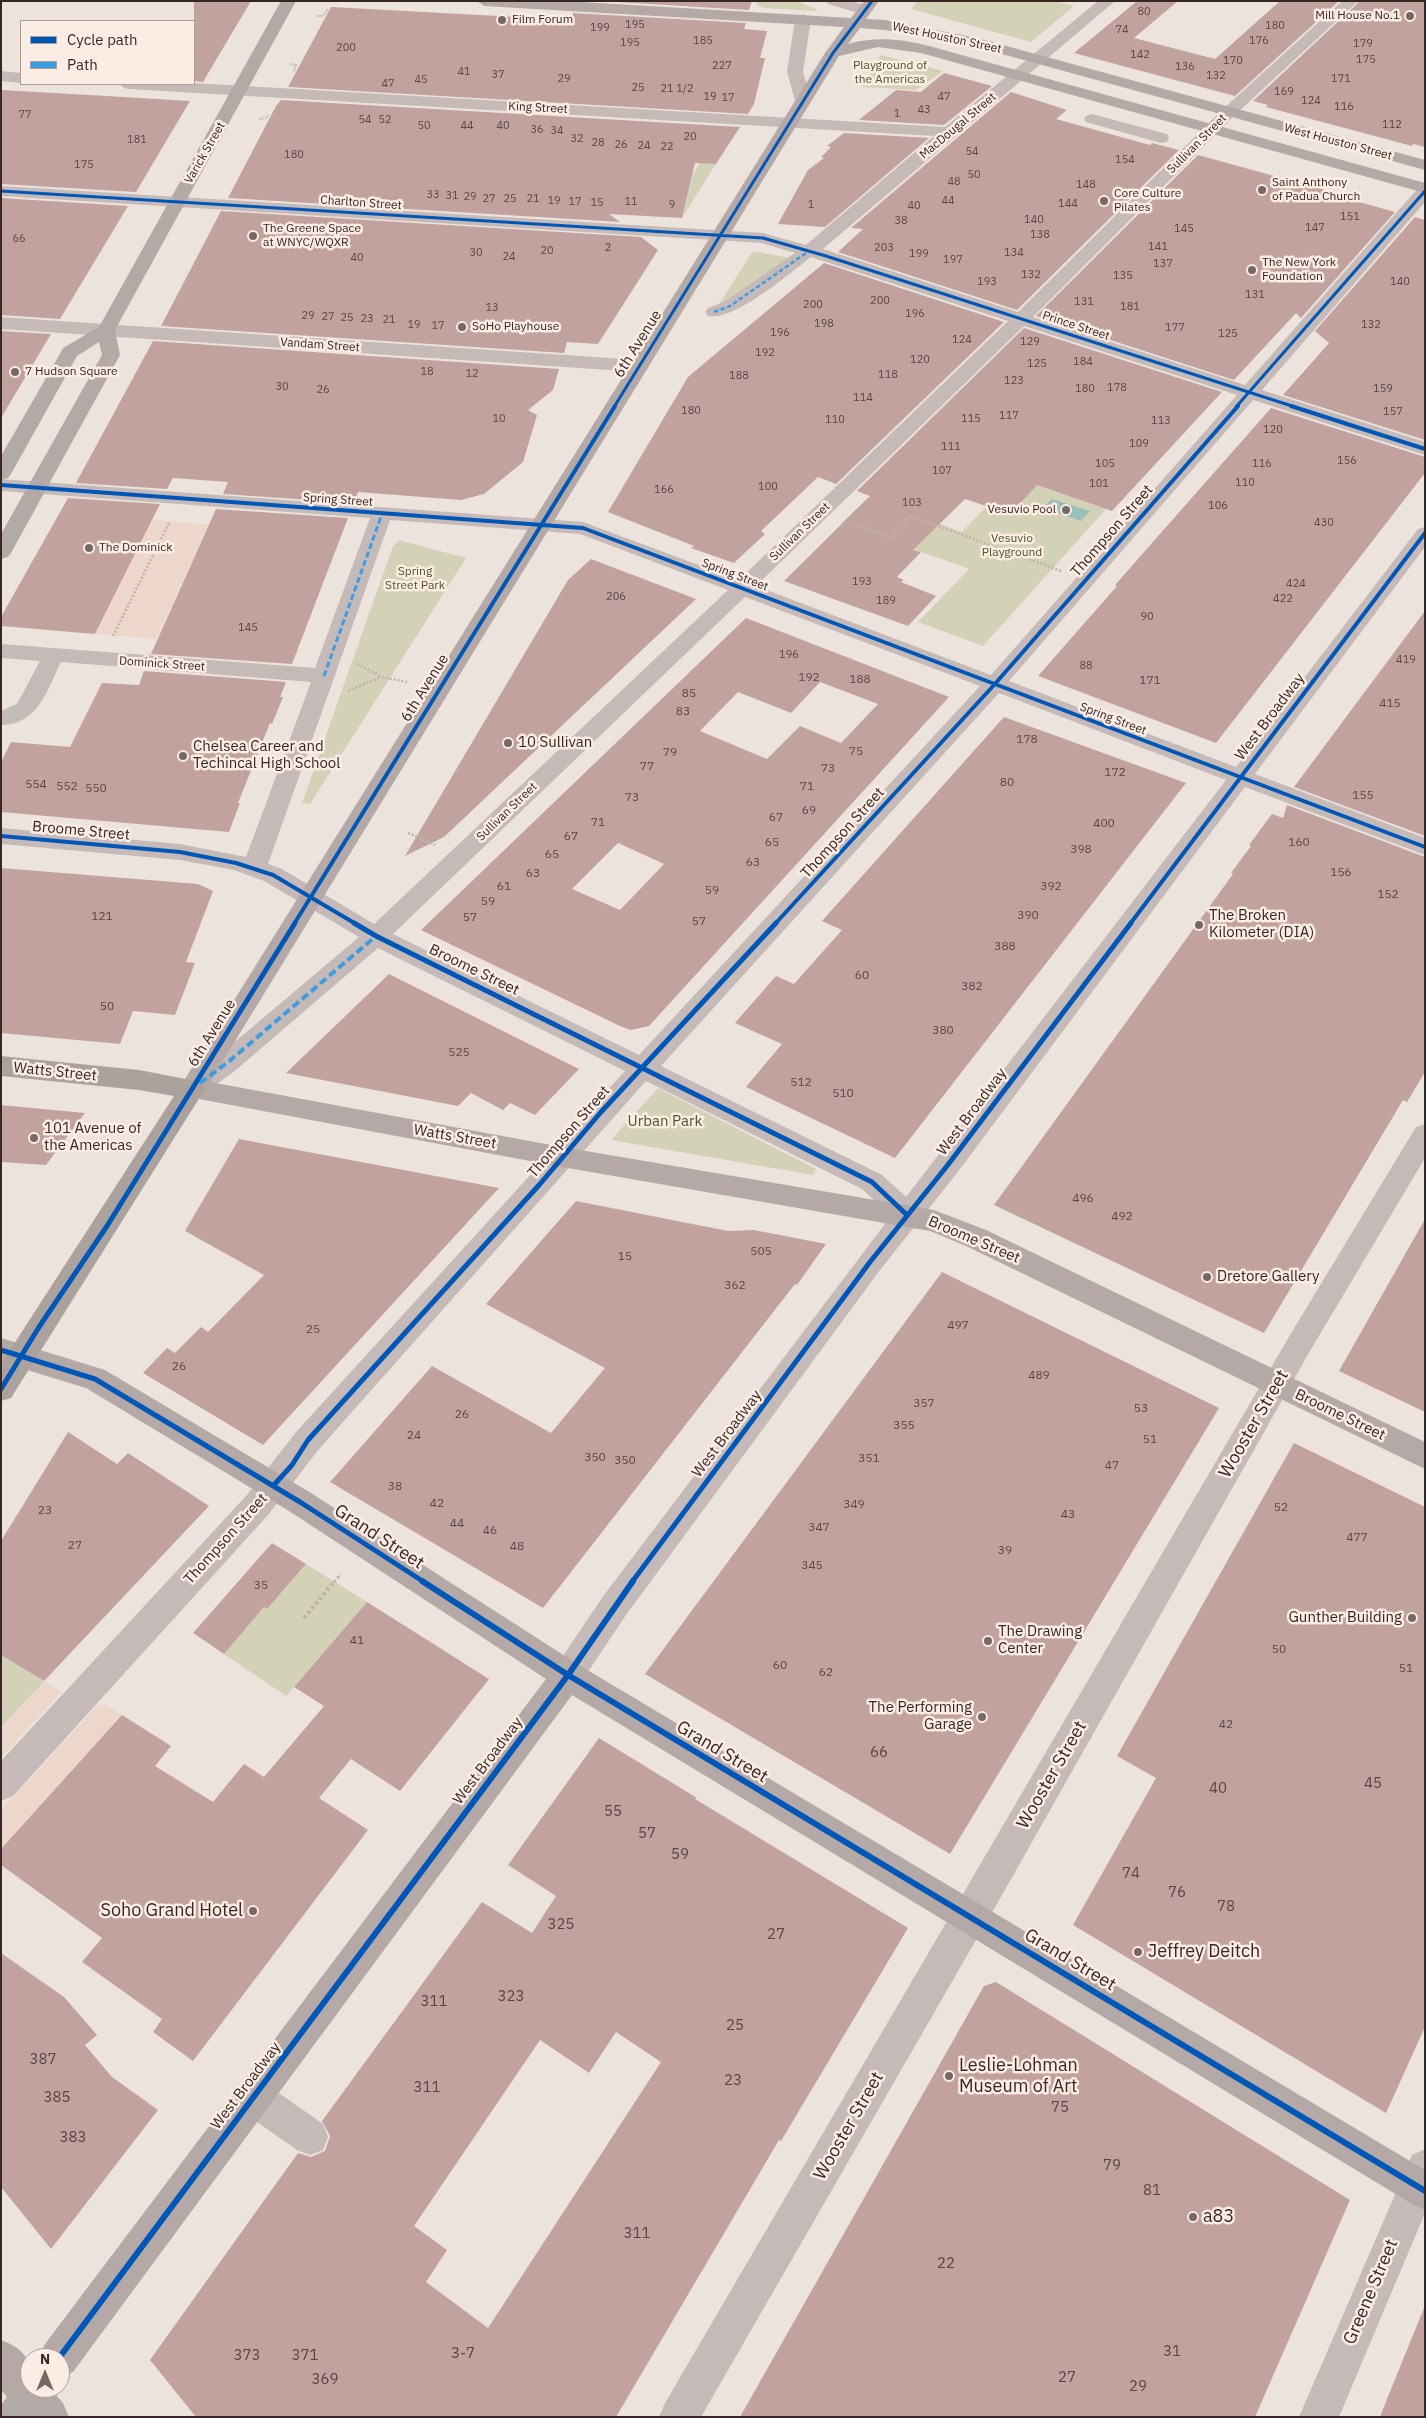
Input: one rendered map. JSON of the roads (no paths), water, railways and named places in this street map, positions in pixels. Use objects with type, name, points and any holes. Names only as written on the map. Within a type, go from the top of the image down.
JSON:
[{"type":"highway","name":"Watts Street","points":[[1,1066],[139,1080],[192,1089]]},
{"type":"highway","name":"6th Avenue","points":[[1,1390],[12,1352],[107,1226],[192,1089]]},
{"type":"main road","name":"Varick Street","points":[[1,474],[70,352],[106,330],[289,1]]},
{"type":"main road","name":"West Houston Street","points":[[484,1],[803,19],[864,11],[885,25],[971,41],[1425,165]]},
{"type":"main road","name":"6th Avenue","points":[[192,1089],[803,101],[833,53],[864,11]]},
{"type":"main road","name":"West Houston Street","points":[[833,53],[872,42],[896,43],[1112,101],[1425,190]]},
{"type":"main road","points":[[1,553],[111,355],[106,330]]},
{"type":"main road","name":"Watts Street","points":[[192,1089],[562,1157],[908,1215]]},
{"type":"main road","name":"Broome Street","points":[[908,1215],[956,1229],[1425,1456]]},
{"type":"main road","name":"Grand Street","points":[[12,1352],[95,1379],[274,1486],[568,1675],[970,1917],[1422,2182]]},
{"type":"main road","name":"West Broadway","points":[[66,2348],[568,1675]]},
{"type":"main road","points":[[1,2359],[34,2404]]},
{"type":"street","points":[[833,1],[864,11]]},
{"type":"street","name":"MacDougal Street","points":[[714,312],[730,306],[823,241],[949,132],[1108,1]]},
{"type":"street","name":"Sullivan Street","points":[[192,1089],[227,1063],[376,936],[742,588],[1020,319],[1229,112],[1351,1]]},
{"type":"street","points":[[803,19],[795,71],[803,101]]},
{"type":"street","points":[[1,76],[20,78]]},
{"type":"street","name":"King Street","points":[[147,85],[949,132]]},
{"type":"street","points":[[1078,132],[1112,101]]},
{"type":"street","points":[[1092,119],[1161,138]]},
{"type":"street","name":"Thompson Street","points":[[1,1785],[117,1661],[274,1486],[292,1465],[308,1440],[562,1157],[994,685],[1425,190]]},
{"type":"street","name":"Charlton Street","points":[[1,191],[719,236]]},
{"type":"street","name":"Prince Street","points":[[719,236],[763,238],[808,251],[1425,449]]},
{"type":"street","name":"Vandam Street","points":[[1,323],[639,366]]},
{"type":"street","name":"Spring Street","points":[[1,485],[583,528],[1425,847]]},
{"type":"street","points":[[255,867],[382,514]]},
{"type":"street","name":"West Broadway","points":[[568,1675],[615,1605],[870,1262],[947,1166],[1425,533]]},
{"type":"street","name":"Dominick Street","points":[[1,651],[324,676]]},
{"type":"street","points":[[1,718],[6,718],[26,709],[54,655]]},
{"type":"street","name":"Broome Street","points":[[1,836],[182,852],[229,859],[255,867],[273,875],[376,936],[872,1182],[908,1215]]},
{"type":"street","name":"Wooster Street","points":[[679,2417],[970,1917],[1276,1384],[1425,1134]]},
{"type":"street","points":[[253,2097],[310,2136]]},
{"type":"street","name":"Greene Street","points":[[1318,2417],[1422,2182]]},
{"type":"water","name":"Vesuvio Pool","points":[[1052,499],[1090,511],[1081,521],[1043,508]]},
{"type":"place","name":"Mill House No.1","points":[[1410,16]]},
{"type":"place","name":"Film Forum","points":[[502,20]]},
{"type":"place","name":"Saint Anthony of Padua Church","points":[[1262,190]]},
{"type":"place","name":"Core Culture Pilates","points":[[1104,201]]},
{"type":"place","name":"The Greene Space at WNYC/WQXR","points":[[253,236]]},
{"type":"place","name":"The New York Foundation","points":[[1252,270]]},
{"type":"place","name":"SoHo Playhouse","points":[[462,327]]},
{"type":"place","name":"7 Hudson Square","points":[[15,372]]},
{"type":"place","name":"Vesuvio Pool","points":[[1066,510]]},
{"type":"place","name":"The Dominick","points":[[89,548]]},
{"type":"place","name":"10 Sullivan","points":[[508,743]]},
{"type":"place","name":"Chelsea Career and Techincal High School","points":[[183,756]]},
{"type":"place","name":"The Broken Kilometer (DIA)","points":[[1199,925]]},
{"type":"place","name":"101 Avenue of the Americas","points":[[34,1138]]},
{"type":"place","name":"Dretore Gallery","points":[[1207,1277]]},
{"type":"place","name":"Gunther Building","points":[[1412,1618]]},
{"type":"place","name":"The Drawing Center","points":[[988,1641]]},
{"type":"place","name":"The Performing Garage","points":[[982,1717]]},
{"type":"place","name":"Soho Grand Hotel","points":[[253,1911]]},
{"type":"place","name":"Jeffrey Deitch","points":[[1138,1952]]},
{"type":"place","name":"Leslie-Lohman Museum of Art","points":[[949,2076]]},
{"type":"place","name":"a83","points":[[1193,2217]]},
{"type":"park label","name":"Playground of the Americas","points":[[890,73]]},
{"type":"park label","name":"Vesuvio Playground","points":[[1012,546]]},
{"type":"park label","name":"Spring Street Park","points":[[415,579]]},
{"type":"park label","name":"Urban Park","points":[[665,1122]]}]
